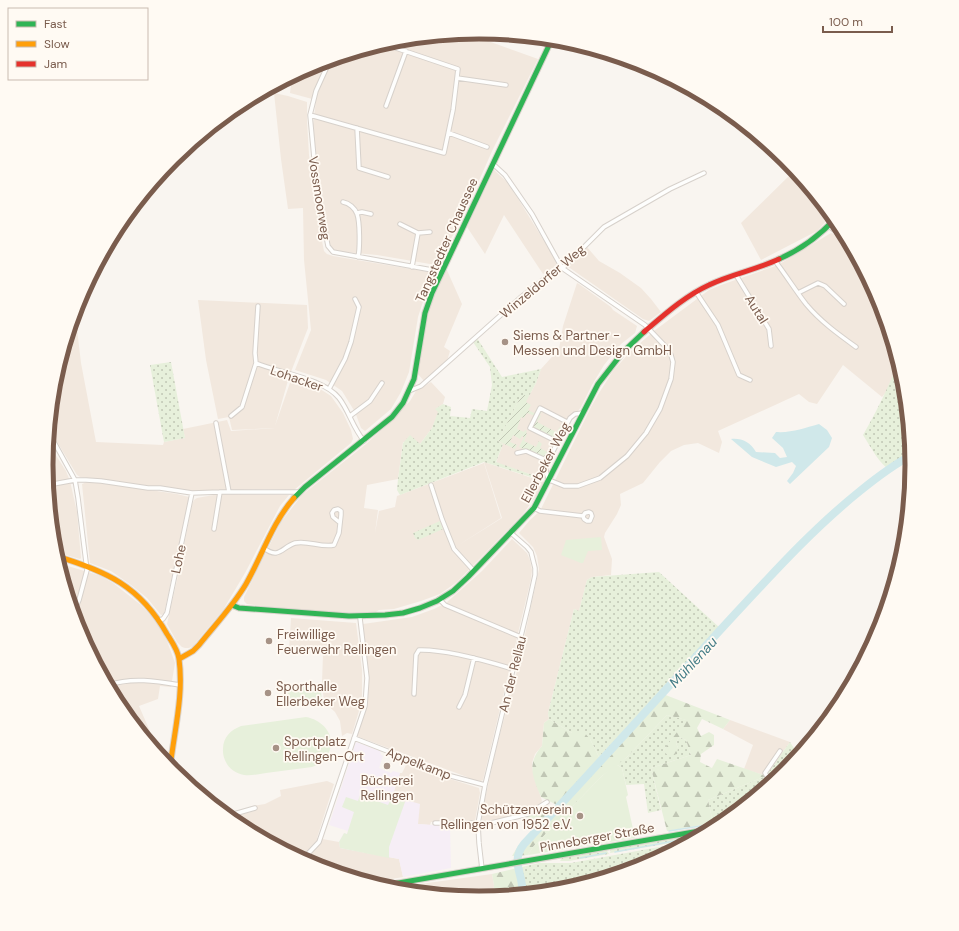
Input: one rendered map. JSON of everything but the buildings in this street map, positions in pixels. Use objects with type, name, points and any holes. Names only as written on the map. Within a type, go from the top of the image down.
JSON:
[{"type":"main road","name":"Tangstedter Chaussee","points":[[179,659],[193,651],[199,645],[232,605],[246,584],[281,516],[299,492],[364,441],[392,417],[400,407],[409,391],[417,369],[425,314],[432,293],[549,45]]},
{"type":"main road","name":"Ellerbeker Weg","points":[[232,605],[239,608],[360,618],[404,613],[418,609],[452,591],[474,571],[534,508],[598,384],[609,367],[630,343],[648,327],[696,292],[712,284],[775,261],[815,238],[829,226]]},
{"type":"main road","points":[[63,558],[103,572],[124,586],[142,601],[159,620],[177,651],[179,659],[180,685],[171,760]]},
{"type":"main road","name":"Pinneberger Straße","points":[[395,884],[699,831]]},
{"type":"street","points":[[310,115],[444,153],[449,133],[458,69],[395,47]]},
{"type":"street","points":[[386,106],[406,51]]},
{"type":"street","name":"Vossmoorweg","points":[[327,67],[316,91],[310,115],[317,190],[328,246],[333,252],[432,270],[440,274]]},
{"type":"street","points":[[457,78],[506,85]]},
{"type":"street","points":[[357,128],[359,168],[388,177]]},
{"type":"street","points":[[449,133],[487,147]]},
{"type":"street","points":[[493,164],[505,175],[532,214],[562,268],[648,327],[666,347],[671,355],[673,362],[671,379],[666,397],[646,433],[633,449],[620,462],[592,482],[578,486],[564,486],[549,480],[546,467],[572,415],[583,413]]},
{"type":"street","name":"Winzeldorfer Weg","points":[[409,391],[422,386],[520,298],[548,276],[562,268],[604,227],[670,189],[704,173]]},
{"type":"street","points":[[343,202],[349,203],[357,214],[360,251],[358,257]]},
{"type":"street","points":[[357,214],[362,212],[371,214]]},
{"type":"street","points":[[400,224],[418,233],[430,232]]},
{"type":"street","points":[[829,226],[835,230]]},
{"type":"street","points":[[412,267],[418,233]]},
{"type":"street","points":[[775,261],[816,315],[835,333],[856,347]]},
{"type":"street","name":"Autal","points":[[736,275],[769,329],[771,346]]},
{"type":"street","points":[[798,293],[818,283],[825,286],[844,304]]},
{"type":"street","points":[[696,292],[718,325],[739,375],[750,380]]},
{"type":"street","points":[[329,389],[352,342],[359,307],[355,299]]},
{"type":"street","name":"Lohacker","points":[[231,416],[242,407],[256,363],[258,306]]},
{"type":"street","name":"Lohacker","points":[[256,363],[314,382],[329,389],[344,404],[357,431],[364,441]]},
{"type":"street","points":[[350,416],[370,402],[382,383]]},
{"type":"street","points":[[558,442],[530,428],[540,408],[568,422]]},
{"type":"street","points":[[216,423],[229,492]]},
{"type":"street","points":[[54,442],[75,480],[86,565],[85,579],[76,604]]},
{"type":"street","points":[[517,454],[526,451],[548,461]]},
{"type":"street","points":[[54,484],[75,480],[101,481],[136,487],[160,488],[192,493],[299,492]]},
{"type":"street","points":[[431,485],[454,549],[474,571]]},
{"type":"street","points":[[214,529],[220,492]]},
{"type":"street","name":"Lohe","points":[[159,620],[163,619],[167,613],[192,493]]},
{"type":"street","points":[[534,508],[540,511],[584,516]]},
{"type":"street","points":[[264,548],[275,553],[282,552],[296,543],[329,546],[334,545],[339,533],[340,522]]},
{"type":"street","name":"An der Rellau","points":[[482,869],[478,824],[485,785],[533,588],[535,568],[531,552],[511,533]]},
{"type":"street","points":[[439,599],[445,605],[479,618],[521,637]]},
{"type":"street","points":[[307,855],[320,842],[365,706],[367,678],[360,618]]},
{"type":"street","points":[[414,694],[416,655],[419,650],[474,658],[513,669]]},
{"type":"street","points":[[459,707],[465,695],[474,658]]},
{"type":"street","points":[[113,684],[131,680],[156,681],[180,685]]},
{"type":"street","name":"Appelkamp","points":[[354,738],[451,776],[485,785]]},
{"type":"street","points":[[769,779],[765,773],[780,752]]},
{"type":"street","points":[[435,823],[483,825],[528,814],[547,802]]},
{"type":"street","points":[[234,814],[255,808]]},
{"type":"shaded area","points":[[483,39],[538,59],[493,149],[461,221],[436,265],[377,255],[334,251],[328,246],[317,190],[313,153],[313,125],[316,100],[290,93],[291,83],[316,71],[396,47],[424,43]]},
{"type":"shaded area","points":[[274,93],[307,102],[309,155],[324,251],[333,256],[429,272],[431,277],[418,317],[409,372],[401,392],[391,409],[365,431],[361,428],[355,412],[342,391],[326,380],[295,370],[311,330],[304,260],[303,208],[288,209]]},
{"type":"shaded area","points":[[494,170],[506,181],[517,197],[557,262],[556,266],[543,274],[504,215],[485,254],[467,227]]},
{"type":"shaded area","points":[[791,174],[818,206],[828,220],[817,231],[761,260],[741,223]]},
{"type":"shaded area","points":[[831,233],[838,235],[862,277],[874,302],[883,328],[895,371],[887,391],[882,397],[843,365],[817,404],[809,402],[799,394],[718,431],[722,442],[719,453],[698,443],[684,445],[671,451],[643,483],[620,494],[621,505],[604,537],[612,559],[611,575],[592,577],[587,580],[579,611],[574,609],[548,713],[549,719],[544,723],[542,746],[535,754],[532,763],[533,772],[542,801],[539,806],[520,815],[483,823],[481,817],[496,749],[518,667],[539,569],[537,556],[533,547],[519,533],[540,511],[591,407],[613,371],[630,352],[654,331],[709,290],[778,265]]},
{"type":"shaded area","points":[[587,247],[599,261],[620,273],[641,288],[661,312],[649,321],[643,319],[567,266]]},
{"type":"shaded area","points":[[446,268],[462,304],[444,347],[450,351],[447,361],[424,381],[418,374],[429,310]]},
{"type":"shaded area","points":[[577,283],[637,326],[635,333],[621,344],[604,365],[578,411],[569,415],[543,469],[546,477],[545,479],[496,463],[503,444],[498,441],[521,396],[529,396],[541,369],[559,349],[563,326]]},
{"type":"shaded area","points":[[198,300],[307,305],[308,328],[289,377],[275,426],[291,380],[317,387],[331,396],[343,413],[351,430],[353,439],[351,443],[294,490],[265,489],[192,492],[80,477],[77,475],[54,437],[61,382],[77,326],[81,363],[96,442],[163,445],[164,442],[185,438],[183,429],[227,420],[231,431],[275,428],[232,430],[229,417],[218,419],[206,360]]},
{"type":"shaded area","points":[[431,382],[445,397],[443,404],[436,409],[439,412],[432,428],[420,444],[403,442],[398,479],[367,485],[364,508],[378,510],[375,533],[379,511],[395,507],[397,496],[484,463],[501,518],[457,546],[502,518],[484,462],[544,482],[539,492],[523,514],[457,582],[440,594],[421,601],[394,609],[379,610],[376,612],[342,613],[247,604],[244,601],[244,597],[281,522],[302,495],[366,444],[410,401],[416,391]]},
{"type":"shaded area","points":[[54,452],[66,471],[70,481],[77,512],[80,559],[62,554],[61,549],[54,493]]},
{"type":"shaded area","points":[[89,481],[189,497],[164,614],[161,615],[147,598],[111,571],[90,563],[82,484]]},
{"type":"shaded area","points":[[219,494],[289,495],[280,506],[245,573],[223,610],[193,646],[185,648],[177,642],[167,624],[192,505],[194,500],[197,498]]},
{"type":"shaded area","points":[[512,539],[527,553],[532,570],[531,579],[483,780],[479,782],[469,779],[356,736],[367,706],[369,678],[363,624],[412,617],[446,603],[482,571]]},
{"type":"shaded area","points":[[65,565],[101,576],[113,583],[141,605],[160,628],[167,641],[175,663],[171,687],[160,686],[158,699],[139,706],[152,736],[151,738],[141,725],[125,702],[110,679],[97,654],[85,629]]},
{"type":"shaded area","points":[[291,618],[356,623],[362,670],[362,701],[352,734],[347,733],[342,736],[340,721],[335,712],[324,702],[322,682],[323,654],[289,650]]},
{"type":"shaded area","points":[[730,720],[790,742],[766,776],[744,769],[753,745],[723,729]]},
{"type":"shaded area","points":[[356,742],[380,751],[381,755],[383,756],[379,768],[391,773],[393,771],[400,773],[392,797],[405,802],[406,800],[420,804],[418,824],[450,826],[451,868],[403,877],[399,859],[340,848],[339,842],[344,833],[347,834],[348,831],[329,825]]},
{"type":"shaded area","points":[[408,761],[444,777],[479,788],[480,793],[475,821],[431,822],[430,825],[417,824],[405,802],[392,797],[400,773],[402,773]]},
{"type":"shaded area","points":[[327,781],[334,784],[317,838],[339,842],[341,848],[399,859],[403,877],[383,881],[316,860],[266,835],[237,816],[254,811],[253,806],[265,804],[281,796],[280,790]]},
{"type":"shaded area","points":[[492,874],[494,885],[494,892],[480,892],[452,891],[408,886]]},
{"type":"green space","points":[[477,338],[502,377],[541,369],[529,396],[521,396],[498,441],[503,444],[496,462],[538,477],[537,479],[484,462],[400,495],[397,490],[403,443],[410,435],[420,444],[432,428],[438,412],[435,409],[443,404],[451,407],[450,416],[470,418],[472,409],[487,411],[492,385],[490,367],[473,342]]},
{"type":"green space","points":[[171,362],[185,438],[164,442],[150,365]]},
{"type":"green space","points":[[895,371],[902,410],[906,462],[891,471],[879,460],[863,435]]},
{"type":"green space","points":[[521,396],[529,396],[526,402],[531,405],[528,410],[534,413],[537,408],[539,408],[535,416],[527,413],[524,418],[521,417],[517,429],[524,432],[525,430],[527,431],[524,441],[536,447],[539,441],[542,444],[540,448],[547,452],[550,448],[552,449],[548,458],[546,459],[519,447],[524,437],[522,436],[520,439],[513,435],[510,442],[517,445],[515,449],[498,441]]},
{"type":"green space","points":[[543,411],[539,415],[541,416],[537,422],[556,432],[564,422],[565,425],[558,438],[555,439],[532,427],[539,412]]},
{"type":"green space","points":[[440,521],[443,529],[418,540],[415,538],[413,533]]},
{"type":"green space","points":[[601,537],[602,550],[588,551],[583,563],[561,555],[566,540]]},
{"type":"green space","points":[[659,572],[720,628],[599,757],[590,739],[572,733],[549,719],[548,713],[574,609],[579,611],[587,580],[592,577]]},
{"type":"green space","points":[[320,684],[322,700],[290,704],[287,689]]},
{"type":"green space","points":[[663,694],[730,720],[723,729],[702,719],[697,728],[701,736],[709,732],[714,735],[714,745],[701,754],[700,762],[712,768],[717,759],[766,776],[708,800],[713,822],[711,823],[667,831],[651,768],[691,755],[686,740],[679,737],[676,743],[678,748],[677,754],[669,756],[663,751],[686,720],[667,715],[626,758],[602,776],[533,847],[528,855],[512,856],[518,846],[538,824],[527,820],[528,815],[544,809],[550,810],[557,805],[541,797],[532,771],[534,759],[542,746],[544,723],[549,719],[572,733],[583,731],[590,739],[602,760]]},
{"type":"green space","points":[[667,715],[687,720],[663,751],[678,748],[676,743],[679,737],[686,740],[691,755],[651,768],[661,810],[648,813],[644,784],[626,785],[622,768],[616,764],[626,758]]},
{"type":"green space","name":"Sportplatz Rellingen-Ort","points":[[306,717],[313,719],[325,727],[331,739],[329,752],[325,759],[319,764],[312,767],[255,775],[239,774],[228,766],[224,758],[223,745],[228,734],[237,728],[241,726]]},
{"type":"green space","points":[[790,742],[796,751],[770,777],[768,773]]},
{"type":"green space","points":[[616,764],[622,768],[628,795],[626,797],[635,838],[528,855],[533,847],[602,776]]},
{"type":"green space","points":[[766,776],[768,780],[739,804],[713,822],[708,800]]},
{"type":"green space","points":[[360,795],[388,805],[392,797],[405,802],[389,847],[389,858],[340,848],[339,842],[344,833],[347,834],[354,812],[342,807],[346,797],[358,801]]},
{"type":"green space","points":[[695,834],[680,842],[610,853],[611,849]]},
{"type":"green space","points":[[676,844],[643,860],[617,869],[563,884],[525,889],[524,874],[526,866],[539,863],[571,863]]},
{"type":"green space","points":[[606,849],[609,854],[569,861],[560,861],[563,857]]},
{"type":"green space","points":[[526,866],[524,873],[525,889],[494,892],[492,874]]},
{"type":"water","points":[[819,424],[827,430],[832,438],[829,447],[790,484],[787,481],[796,466],[792,462],[776,467],[752,457],[731,439],[745,441],[756,452],[775,453],[780,458],[787,457],[783,448],[772,438],[776,432],[793,431]]},
{"type":"waterway","name":"Mühlenau","points":[[522,889],[518,869],[518,857],[524,844],[795,550],[843,505],[885,472],[906,459]]},
{"type":"waterway","points":[[669,831],[709,825]]},
{"type":"waterway","points":[[615,852],[686,839]]},
{"type":"waterway","points":[[580,858],[606,853]]},
{"type":"traffic: fast","points":[[294,498],[305,487],[392,417],[403,403],[414,379],[425,313],[432,293],[549,45]]},
{"type":"traffic: fast","points":[[779,259],[809,242],[830,223]]},
{"type":"traffic: fast","points":[[232,605],[239,608],[349,616],[385,615],[403,613],[420,608],[437,601],[453,591],[534,508],[598,384],[623,352],[644,332]]},
{"type":"traffic: fast","points":[[395,884],[699,831]]},
{"type":"traffic: slow","points":[[179,659],[193,651],[199,645],[235,600],[252,573],[279,518],[294,498]]},
{"type":"traffic: slow","points":[[63,558],[106,575],[133,592],[157,617],[174,646],[179,659],[180,686],[178,714],[171,760]]},
{"type":"traffic: jam","points":[[644,332],[675,306],[700,289],[717,281],[779,259]]},
{"type":"place","name":"Siems & Partner - Messen und Design GmbH","points":[[505,342]]},
{"type":"place","name":"Freiwillige Feuerwehr Rellingen","points":[[269,641]]},
{"type":"place","name":"Sporthalle Ellerbeker Weg","points":[[268,693]]},
{"type":"place","name":"Sportplatz Rellingen-Ort","points":[[276,748]]},
{"type":"place","name":"Bücherei Rellingen","points":[[387,766]]},
{"type":"place","name":"Schützenverein Rellingen von 1952 e.V.","points":[[580,816]]}]
